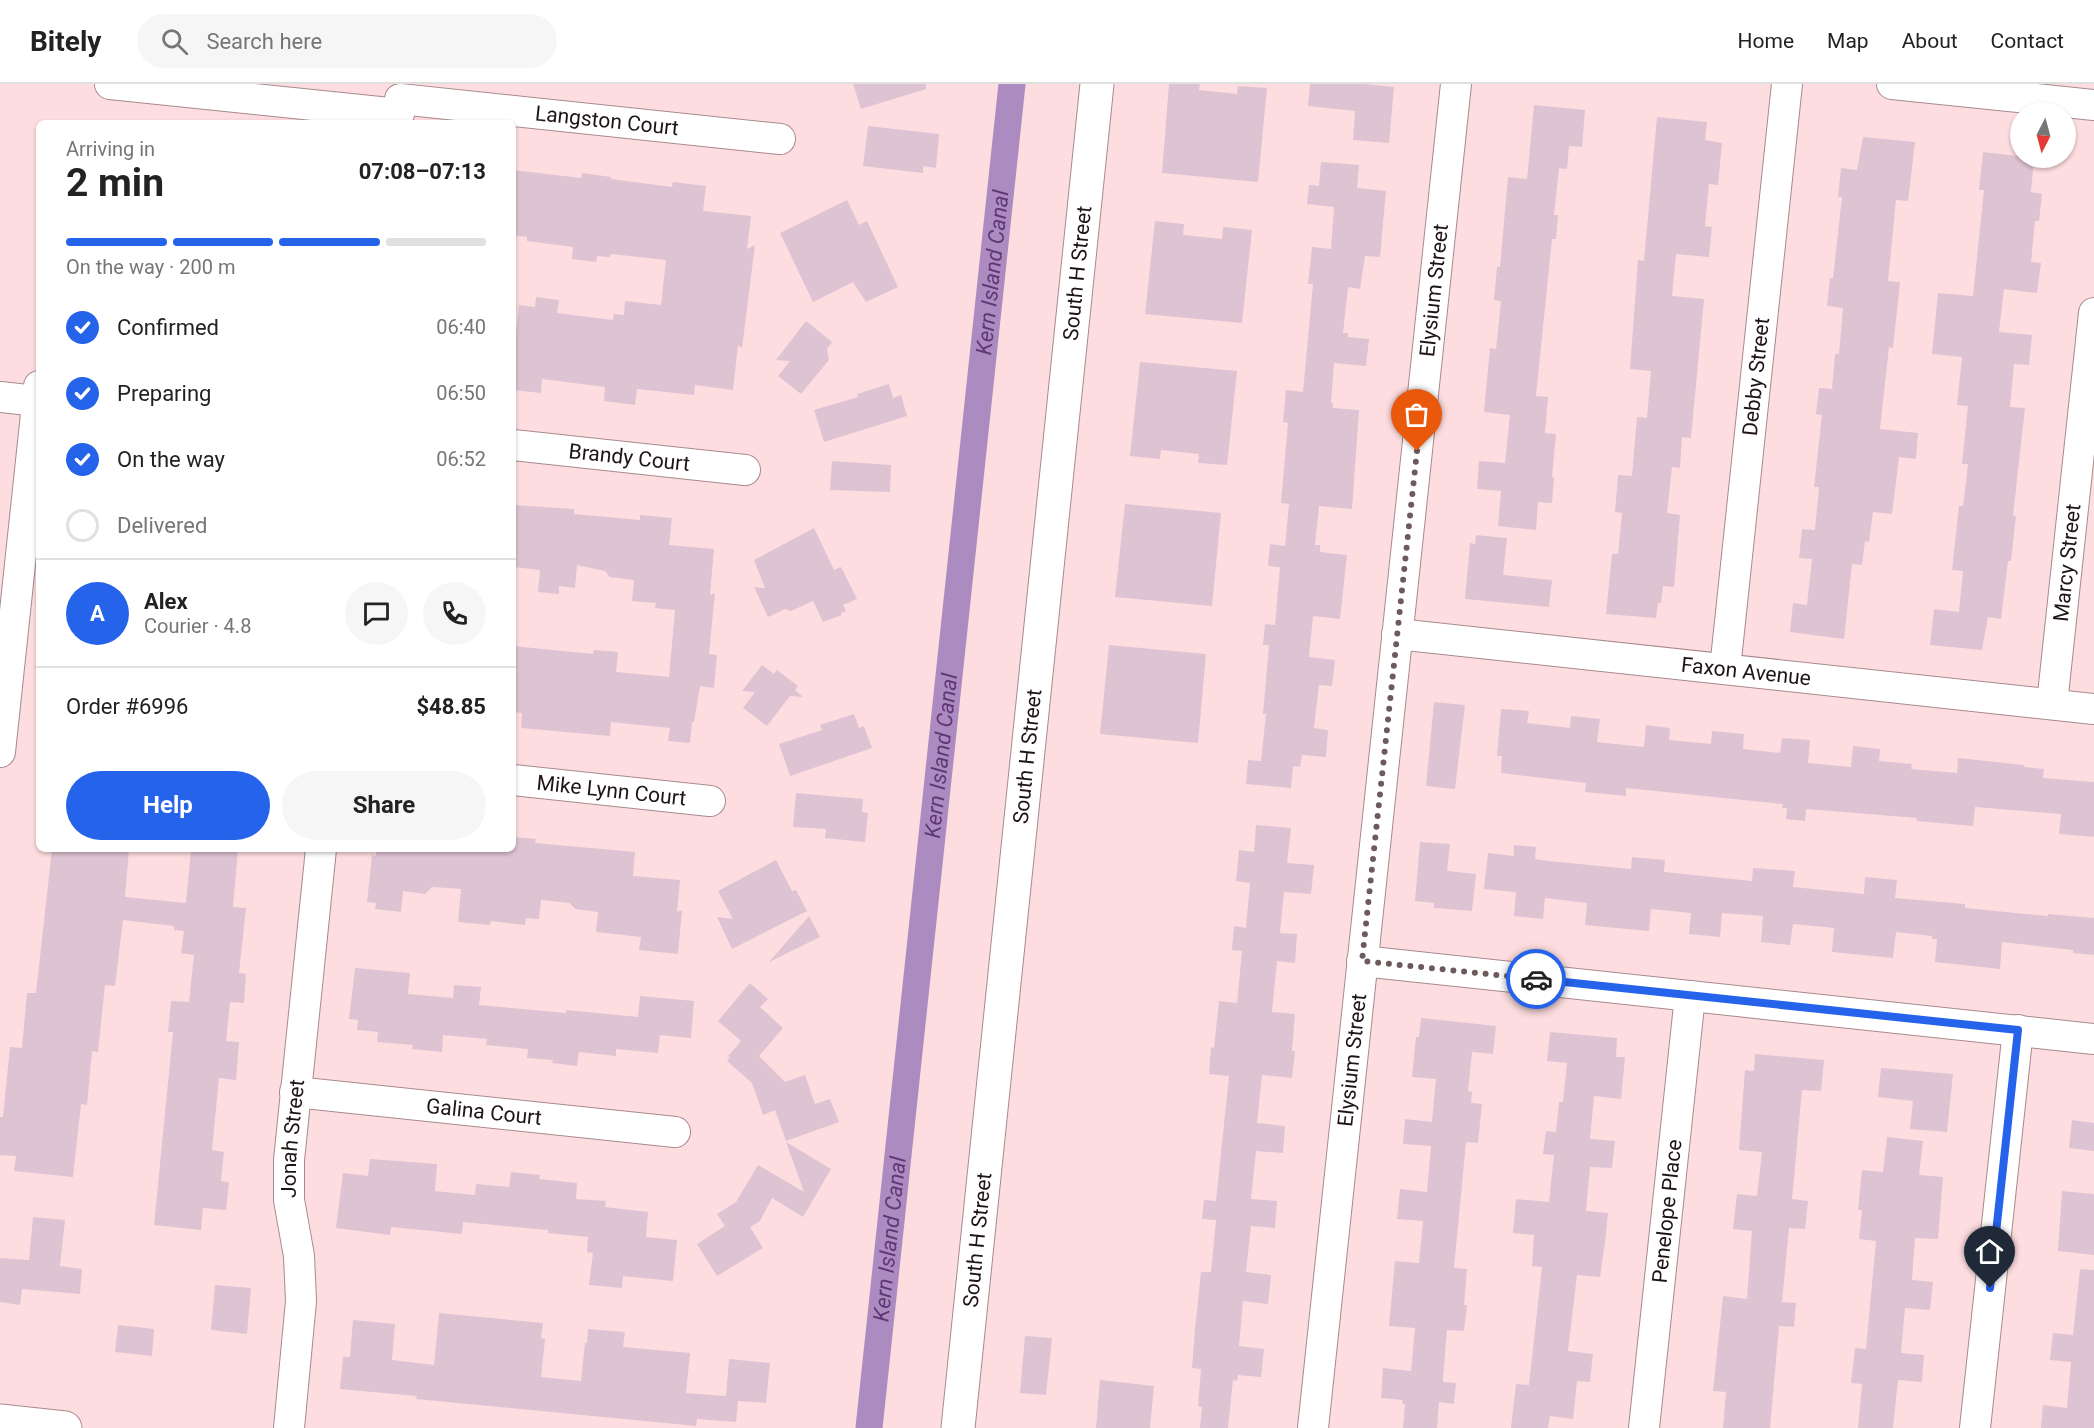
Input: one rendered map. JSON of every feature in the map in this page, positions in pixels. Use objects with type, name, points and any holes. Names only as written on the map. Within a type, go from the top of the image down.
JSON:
[{"type":"street","name":"Langston Court","points":[[110,84],[400,105],[780,139]]},
{"type":"street","name":"South H Street","points":[[958,1428],[1097,84]]},
{"type":"street","name":"Elysium Street","points":[[1312,1428],[1456,84]]},
{"type":"street","name":"Debby Street","points":[[1725,669],[1787,84]]},
{"type":"street","points":[[1892,84],[2094,105]]},
{"type":"street","name":"Marcy Street","points":[[2052,704],[2094,313]]},
{"type":"street","points":[[0,397],[36,393]]},
{"type":"street","points":[[0,752],[36,411]]},
{"type":"street","name":"Brandy Court","points":[[516,445],[745,470]]},
{"type":"street","name":"Faxon Avenue","points":[[1397,634],[2094,709]]},
{"type":"street","name":"Mike Lynn Court","points":[[516,780],[710,801]]},
{"type":"street","name":"Jonah Street","points":[[289,1428],[301,1302],[288,1160],[321,852]]},
{"type":"street","points":[[1362,961],[2094,1039]]},
{"type":"street","name":"Penelope Place","points":[[1644,1428],[1690,996]]},
{"type":"street","points":[[1975,1428],[2018,1030]]},
{"type":"street","name":"Galina Court","points":[[295,1092],[675,1132]]},
{"type":"street","points":[[0,1421],[64,1428]]},
{"type":"building","points":[[853,84],[926,84],[926,89],[861,109]]},
{"type":"building","points":[[1169,84],[1200,84],[1199,90],[1237,94],[1238,86],[1267,88],[1258,182],[1162,173]]},
{"type":"building","points":[[1310,84],[1363,84],[1394,87],[1389,143],[1353,140],[1355,111],[1308,106]]},
{"type":"building","points":[[1534,105],[1585,110],[1582,147],[1569,146],[1567,169],[1559,168],[1554,215],[1558,215],[1556,239],[1552,239],[1536,396],[1548,397],[1545,433],[1556,434],[1552,477],[1554,477],[1552,503],[1538,502],[1536,530],[1498,526],[1501,491],[1477,489],[1479,461],[1505,463],[1510,415],[1484,412],[1490,348],[1496,349],[1501,301],[1494,300],[1497,267],[1500,267],[1508,177],[1527,179]]},
{"type":"building","points":[[1657,117],[1707,122],[1705,140],[1722,143],[1718,185],[1709,184],[1705,226],[1712,227],[1709,257],[1676,254],[1672,296],[1704,299],[1691,438],[1682,437],[1680,468],[1672,467],[1667,513],[1680,515],[1674,587],[1663,586],[1656,618],[1606,614],[1612,554],[1618,554],[1622,513],[1615,512],[1618,475],[1632,476],[1637,417],[1647,418],[1651,371],[1630,369],[1638,260],[1644,261]]},
{"type":"building","points":[[868,126],[939,134],[936,168],[923,166],[923,173],[863,166]]},
{"type":"building","points":[[1863,137],[1915,142],[1908,201],[1896,200],[1888,281],[1900,282],[1893,348],[1889,347],[1880,429],[1918,433],[1916,459],[1899,457],[1892,514],[1873,512],[1869,542],[1865,541],[1862,565],[1852,564],[1844,639],[1790,632],[1793,603],[1807,605],[1812,559],[1799,558],[1802,529],[1815,530],[1819,487],[1814,487],[1822,415],[1816,414],[1819,388],[1832,389],[1835,354],[1839,354],[1843,308],[1827,306],[1830,278],[1833,278],[1842,197],[1838,197],[1841,168],[1857,170]]},
{"type":"building","points":[[1983,152],[2010,155],[2010,168],[2033,168],[2031,192],[2042,194],[2039,221],[2035,221],[2031,262],[2041,263],[2037,293],[2004,289],[1999,332],[2032,335],[2029,365],[2014,364],[2010,407],[2025,408],[2013,516],[2016,516],[2011,561],[2008,561],[2001,619],[1988,617],[1982,650],[1930,645],[1934,609],[1959,612],[1963,571],[1952,570],[1959,506],[1963,506],[1968,464],[1962,464],[1968,406],[1957,405],[1962,357],[1932,354],[1938,293],[1973,296],[1984,190],[1979,190]]},
{"type":"building","points":[[1321,162],[1359,165],[1357,188],[1386,191],[1380,257],[1365,256],[1360,289],[1348,287],[1343,333],[1348,333],[1348,337],[1369,339],[1366,366],[1334,363],[1331,403],[1333,403],[1333,408],[1359,410],[1352,509],[1319,506],[1315,545],[1320,545],[1320,552],[1347,555],[1340,619],[1313,616],[1309,657],[1335,660],[1332,686],[1319,685],[1314,728],[1328,730],[1326,757],[1302,755],[1300,767],[1293,766],[1291,788],[1246,784],[1248,760],[1261,761],[1269,645],[1263,645],[1265,624],[1275,625],[1280,567],[1268,566],[1270,544],[1285,546],[1289,504],[1281,503],[1288,423],[1283,422],[1286,390],[1303,392],[1313,284],[1308,284],[1312,247],[1331,249],[1334,207],[1307,204],[1309,185],[1319,186]]},
{"type":"building","points":[[516,170],[581,178],[582,173],[672,187],[673,182],[706,186],[703,211],[751,216],[747,249],[755,245],[742,348],[738,345],[733,390],[695,385],[694,395],[637,389],[635,405],[604,401],[605,387],[542,379],[541,393],[516,390],[516,332],[519,305],[535,307],[536,297],[559,300],[557,313],[613,320],[614,314],[624,315],[625,301],[661,305],[666,260],[611,254],[610,257],[597,256],[596,262],[572,259],[573,247],[527,241],[527,237],[516,235]]},
{"type":"building","points":[[847,200],[859,225],[867,221],[898,287],[866,302],[853,282],[813,302],[780,233]]},
{"type":"building","points":[[1155,221],[1184,224],[1183,235],[1222,239],[1223,227],[1252,230],[1242,323],[1145,314]]},
{"type":"building","points":[[806,321],[832,342],[827,349],[829,360],[801,394],[778,376],[790,361],[776,360]]},
{"type":"building","points":[[1140,362],[1237,371],[1227,465],[1198,463],[1199,454],[1161,450],[1160,459],[1130,456]]},
{"type":"building","points":[[889,384],[893,398],[901,395],[907,416],[824,442],[814,410],[858,397],[857,394]]},
{"type":"building","points":[[832,461],[891,465],[890,492],[830,490]]},
{"type":"building","points":[[1125,504],[1221,513],[1212,606],[1115,597]]},
{"type":"building","points":[[516,505],[574,509],[574,514],[640,520],[640,515],[672,518],[669,545],[714,549],[710,595],[715,593],[709,654],[717,655],[714,688],[700,686],[690,743],[668,741],[670,728],[611,722],[610,736],[521,728],[522,713],[516,712],[516,646],[593,654],[594,650],[618,652],[616,672],[669,677],[675,610],[655,608],[656,603],[632,601],[634,580],[610,577],[605,571],[577,565],[575,588],[559,586],[559,594],[538,592],[540,570],[516,567]]},
{"type":"building","points":[[814,528],[834,570],[841,567],[857,599],[843,605],[846,611],[841,613],[842,615],[823,622],[813,601],[791,611],[785,609],[768,617],[754,587],[765,588],[754,560]]},
{"type":"building","points":[[1476,535],[1507,538],[1503,575],[1552,580],[1549,607],[1465,599],[1470,543],[1475,544]]},
{"type":"building","points":[[1109,645],[1206,654],[1198,743],[1100,734]]},
{"type":"building","points":[[762,665],[774,674],[777,670],[798,686],[795,690],[803,697],[790,696],[767,726],[743,708],[755,692],[742,691]]},
{"type":"building","points":[[1434,702],[1465,705],[1455,789],[1426,786]]},
{"type":"building","points":[[1501,709],[1529,711],[1527,723],[1570,728],[1571,716],[1600,719],[1597,742],[1644,747],[1646,725],[1670,728],[1669,740],[1711,744],[1712,731],[1744,734],[1743,749],[1780,753],[1782,738],[1810,740],[1808,763],[1851,767],[1853,746],[1880,749],[1879,761],[1912,764],[1911,769],[1957,773],[1958,758],[2044,769],[2043,778],[2094,782],[2094,837],[2059,834],[2061,814],[1975,807],[1973,826],[1916,821],[1917,818],[1806,809],[1805,821],[1786,819],[1787,808],[1782,808],[1783,804],[1626,788],[1626,796],[1585,792],[1586,783],[1501,773],[1502,756],[1497,756]]},
{"type":"building","points":[[854,714],[859,728],[864,726],[872,748],[790,776],[779,744],[822,730],[820,725]]},
{"type":"building","points":[[796,793],[863,799],[862,812],[868,813],[865,842],[825,838],[826,829],[793,827]]},
{"type":"building","points":[[1256,825],[1291,828],[1287,863],[1314,865],[1311,894],[1284,892],[1280,933],[1297,934],[1295,963],[1277,961],[1272,1012],[1295,1014],[1292,1078],[1262,1075],[1257,1123],[1285,1126],[1283,1153],[1256,1151],[1251,1199],[1277,1201],[1275,1228],[1251,1226],[1246,1272],[1271,1275],[1268,1304],[1243,1301],[1239,1346],[1264,1349],[1261,1377],[1238,1375],[1237,1381],[1233,1380],[1228,1428],[1200,1428],[1202,1407],[1198,1406],[1201,1369],[1192,1368],[1195,1329],[1201,1272],[1211,1272],[1216,1220],[1202,1219],[1204,1200],[1216,1201],[1229,1076],[1209,1074],[1211,1047],[1214,1048],[1219,1001],[1237,1003],[1242,951],[1232,950],[1234,926],[1246,928],[1250,883],[1236,881],[1239,850],[1254,852]]},
{"type":"building","points":[[516,837],[536,839],[535,843],[635,852],[633,876],[680,880],[677,912],[682,910],[678,954],[639,950],[641,937],[596,932],[598,912],[575,909],[570,903],[541,900],[539,919],[526,918],[525,925],[491,921],[490,925],[458,922],[461,889],[432,887],[425,894],[403,891],[401,912],[375,909],[376,903],[367,902],[372,855],[376,856],[376,852],[516,852]]},
{"type":"building","points":[[1420,842],[1450,844],[1447,871],[1476,874],[1472,911],[1434,908],[1434,903],[1415,901]]},
{"type":"building","points":[[1514,845],[1536,847],[1535,859],[1548,861],[1631,869],[1632,857],[1665,860],[1664,872],[1752,881],[1753,868],[1795,871],[1793,887],[1864,894],[1865,877],[1897,880],[1895,898],[1965,904],[1965,908],[2094,918],[2094,955],[2073,953],[2073,950],[2002,942],[2000,969],[1935,962],[1937,939],[1932,939],[1932,936],[1896,932],[1893,958],[1832,952],[1834,928],[1793,924],[1790,945],[1761,942],[1763,916],[1722,913],[1720,937],[1689,934],[1691,913],[1651,909],[1649,931],[1585,925],[1587,903],[1545,898],[1543,919],[1514,916],[1516,892],[1484,889],[1488,853],[1514,856]]},
{"type":"building","points":[[52,852],[129,852],[125,897],[186,903],[191,852],[238,852],[233,907],[246,908],[239,973],[246,974],[244,1003],[230,1002],[226,1041],[239,1042],[236,1080],[219,1078],[212,1150],[224,1152],[221,1181],[229,1182],[226,1210],[203,1208],[201,1230],[154,1225],[173,1032],[168,1032],[171,1001],[189,1002],[194,955],[181,953],[184,931],[174,930],[174,926],[123,920],[115,986],[105,985],[98,1052],[92,1051],[87,1105],[81,1104],[73,1177],[14,1171],[16,1156],[0,1155],[0,1117],[3,1117],[10,1047],[22,1048],[27,993],[36,993]]},
{"type":"building","points":[[776,860],[792,891],[796,890],[807,911],[732,949],[717,917],[733,919],[718,891]]},
{"type":"building","points":[[809,916],[820,937],[769,962]]},
{"type":"building","points":[[355,968],[410,973],[408,994],[453,998],[454,985],[481,987],[479,1005],[638,1017],[640,996],[694,1001],[691,1038],[660,1035],[658,1053],[616,1049],[616,1056],[579,1052],[577,1066],[552,1063],[553,1060],[527,1058],[528,1049],[486,1045],[487,1039],[443,1035],[442,1052],[412,1049],[413,1045],[377,1042],[378,1032],[357,1030],[358,1020],[349,1019]]},
{"type":"building","points":[[750,983],[768,999],[760,1007],[783,1028],[759,1056],[785,1082],[805,1075],[815,1104],[830,1099],[839,1122],[786,1141],[775,1110],[763,1115],[752,1083],[727,1061],[730,1057],[728,1056],[741,1041],[718,1021]]},
{"type":"building","points":[[1421,1018],[1496,1026],[1493,1054],[1472,1052],[1468,1091],[1472,1092],[1471,1103],[1482,1104],[1478,1143],[1466,1142],[1454,1268],[1467,1269],[1464,1331],[1447,1330],[1443,1382],[1456,1383],[1454,1404],[1439,1402],[1437,1428],[1403,1428],[1405,1404],[1402,1404],[1403,1400],[1381,1398],[1383,1368],[1411,1371],[1415,1328],[1389,1326],[1395,1261],[1419,1263],[1423,1221],[1397,1219],[1400,1189],[1427,1192],[1431,1146],[1403,1144],[1405,1119],[1432,1122],[1436,1079],[1412,1077],[1416,1037],[1419,1037]]},
{"type":"building","points":[[1550,1032],[1617,1038],[1616,1057],[1625,1057],[1621,1099],[1594,1096],[1590,1139],[1615,1141],[1612,1168],[1590,1167],[1586,1211],[1608,1213],[1600,1277],[1577,1275],[1568,1351],[1593,1354],[1590,1382],[1577,1381],[1573,1419],[1550,1416],[1548,1428],[1511,1428],[1516,1384],[1529,1385],[1542,1267],[1532,1266],[1534,1235],[1513,1233],[1516,1199],[1549,1202],[1554,1155],[1543,1154],[1546,1131],[1556,1132],[1559,1102],[1563,1102],[1567,1063],[1547,1061]]},
{"type":"building","points":[[1755,1054],[1824,1060],[1821,1091],[1802,1090],[1792,1199],[1808,1201],[1805,1229],[1789,1228],[1782,1302],[1796,1303],[1794,1327],[1779,1326],[1770,1428],[1723,1428],[1726,1392],[1713,1391],[1723,1296],[1747,1299],[1752,1231],[1733,1229],[1737,1194],[1757,1196],[1762,1152],[1739,1150],[1745,1070],[1754,1071]]},
{"type":"building","points":[[1881,1068],[1953,1074],[1947,1132],[1910,1129],[1913,1101],[1878,1097]]},
{"type":"building","points":[[2072,1120],[2094,1123],[2094,1151],[2069,1148]]},
{"type":"building","points":[[1887,1137],[1923,1141],[1919,1175],[1943,1177],[1938,1239],[1915,1238],[1912,1280],[1933,1282],[1930,1310],[1905,1308],[1901,1353],[1924,1355],[1922,1382],[1898,1380],[1893,1428],[1858,1428],[1862,1384],[1851,1383],[1855,1348],[1866,1349],[1876,1241],[1859,1239],[1862,1210],[1858,1210],[1862,1170],[1883,1172]]},
{"type":"building","points":[[786,1142],[831,1169],[803,1217],[772,1198],[760,1221],[750,1227],[763,1248],[717,1276],[697,1244],[725,1226],[717,1214],[736,1202],[758,1165],[804,1192]]},
{"type":"building","points":[[370,1159],[437,1164],[435,1191],[475,1195],[476,1184],[509,1187],[511,1172],[540,1175],[539,1179],[577,1183],[576,1199],[606,1201],[605,1207],[648,1212],[646,1237],[677,1240],[673,1281],[623,1276],[622,1288],[589,1285],[593,1253],[587,1252],[588,1237],[548,1233],[548,1230],[463,1222],[462,1234],[391,1227],[390,1235],[336,1228],[343,1173],[368,1176]]},
{"type":"building","points":[[2062,1191],[2094,1194],[2094,1255],[2058,1251]]},
{"type":"building","points":[[33,1217],[65,1220],[60,1266],[82,1269],[80,1294],[22,1289],[20,1305],[0,1302],[0,1258],[29,1260]]},
{"type":"building","points":[[2080,1269],[2094,1270],[2094,1428],[2041,1428],[2043,1405],[2067,1408],[2071,1362],[2050,1360],[2053,1333],[2073,1335]]},
{"type":"building","points":[[215,1285],[251,1288],[247,1334],[211,1330]]},
{"type":"building","points":[[439,1313],[543,1323],[541,1338],[545,1339],[541,1377],[581,1381],[588,1329],[625,1332],[623,1347],[690,1353],[686,1393],[726,1396],[729,1359],[770,1363],[766,1403],[738,1401],[736,1422],[697,1419],[696,1426],[416,1399],[417,1396],[340,1389],[343,1357],[350,1357],[353,1320],[395,1324],[392,1360],[434,1365]]},
{"type":"building","points":[[118,1325],[154,1329],[152,1356],[115,1352]]},
{"type":"building","points":[[1025,1336],[1052,1338],[1046,1395],[1020,1393]]},
{"type":"building","points":[[1100,1380],[1154,1386],[1150,1428],[1096,1428]]},
{"type":"waterway","name":"Kern Island Canal","points":[[869,1428],[1012,84]]},
{"type":"way so far","points":[[1417,451],[1362,961],[1536,979]]},
{"type":"route","points":[[1536,979],[2018,1030],[1990,1288]]}]
